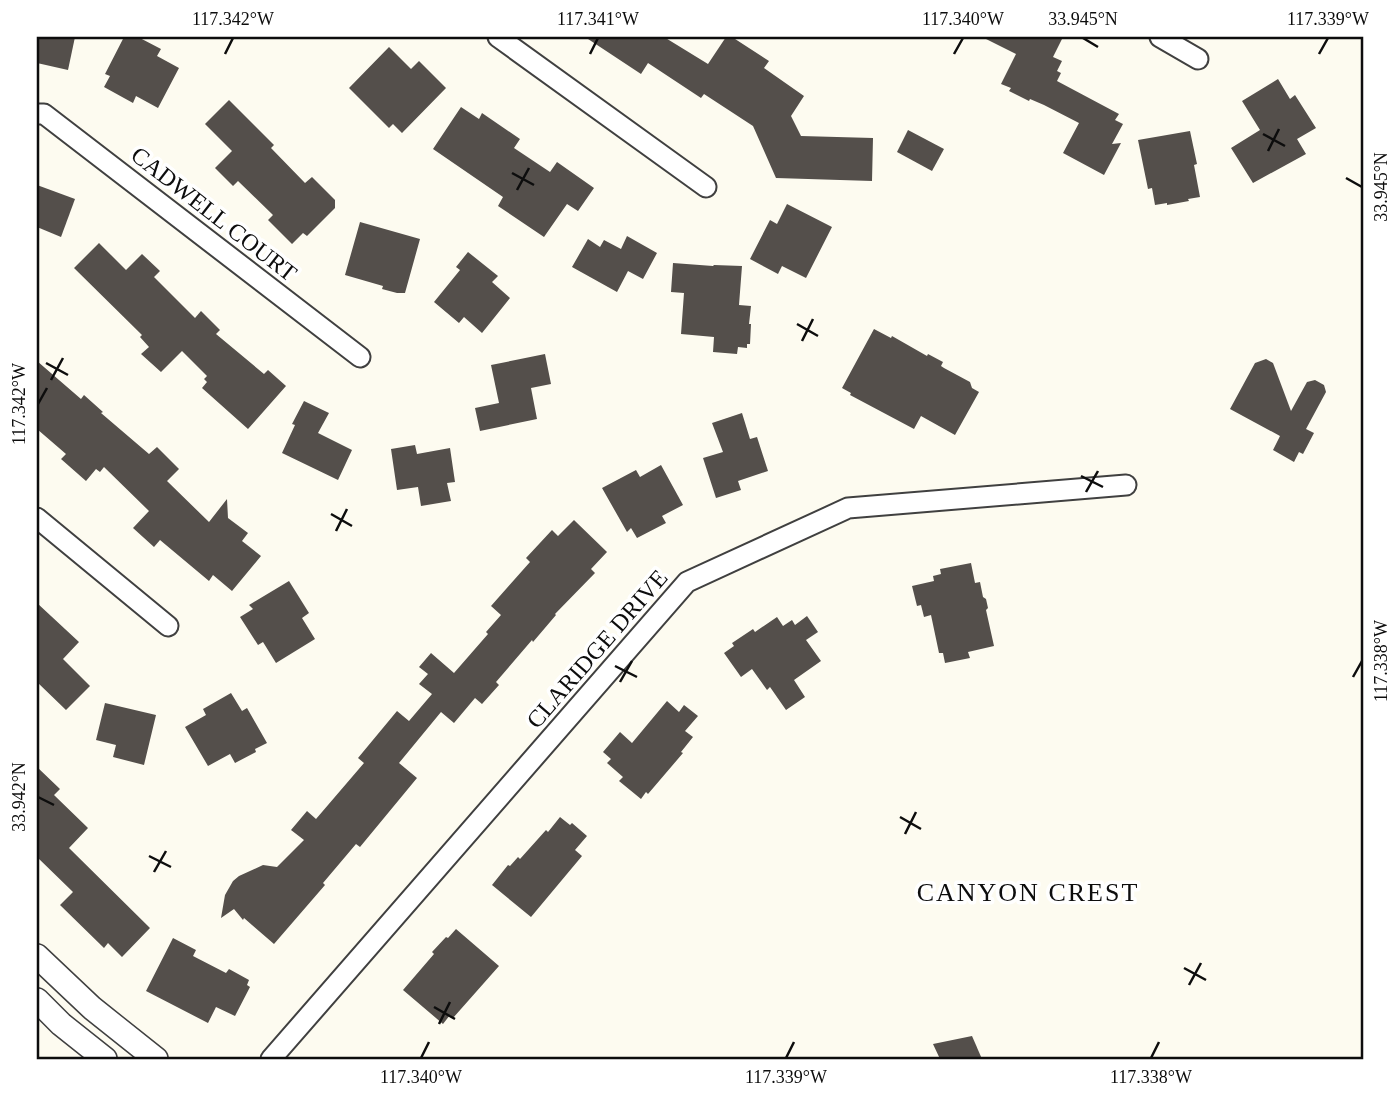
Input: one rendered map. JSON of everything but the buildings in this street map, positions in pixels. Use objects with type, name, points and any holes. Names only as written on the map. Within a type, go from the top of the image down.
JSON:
[{"type":"street","points":[[498,37],[706,187]]},
{"type":"street","points":[[1160,37],[1198,59]]},
{"type":"street","name":"CADWELL COURT","points":[[37,114],[44,114],[359,357]]},
{"type":"street","name":"CLARIDGE DRIVE","points":[[271,1059],[687,582],[848,508],[1126,485]]},
{"type":"street","points":[[37,518],[168,626]]},
{"type":"street","points":[[37,956],[92,1008],[156,1059]]},
{"type":"street","points":[[37,1000],[61,1024],[105,1059]]},
{"type":"district","name":"CANYON CREST","points":[[1028,892]]}]
